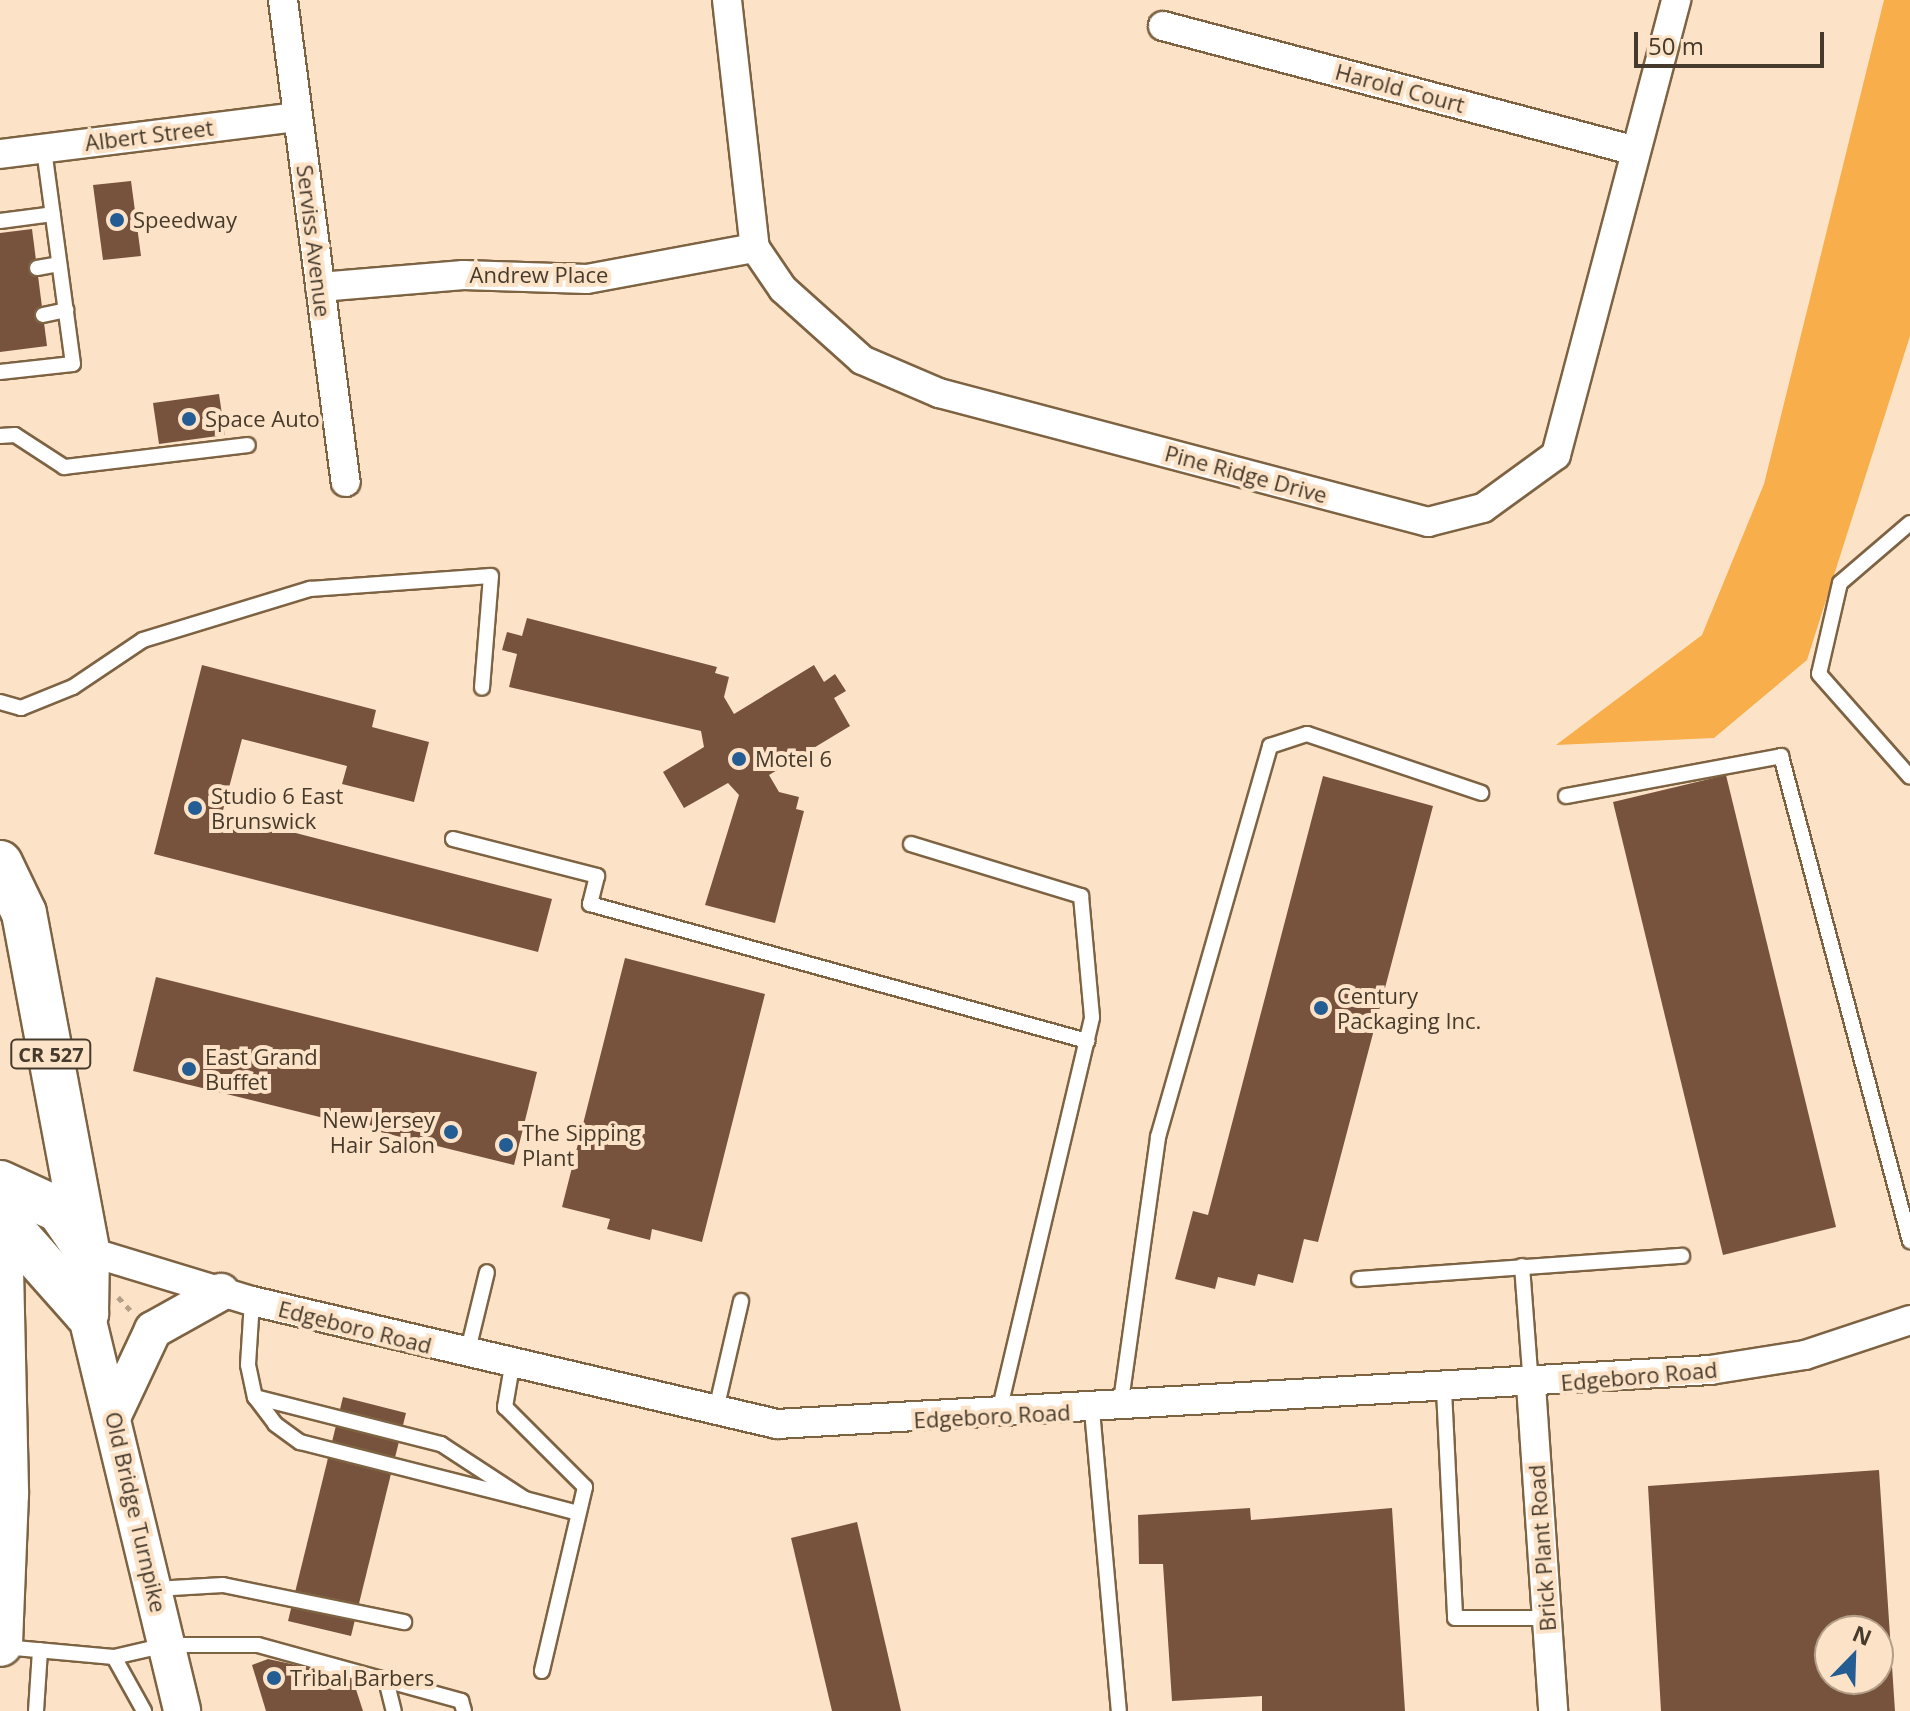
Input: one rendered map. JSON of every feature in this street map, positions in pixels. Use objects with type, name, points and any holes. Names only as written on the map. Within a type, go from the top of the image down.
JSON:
[{"type":"highway","name":"CR 527","points":[[0,863],[24,913],[87,1251],[86,1313]]},
{"type":"highway","points":[[0,1183],[59,1210],[87,1251]]},
{"type":"highway","name":"CR 527","points":[[3,1222],[86,1313]]},
{"type":"highway","points":[[13,1647],[6,1494],[3,1222],[55,1248],[87,1251]]},
{"type":"street","name":"Serviss Avenue","points":[[283,0],[346,482]]},
{"type":"street","name":"Pine Ridge Drive","points":[[727,0],[755,248],[783,289],[862,360],[939,393],[1428,522],[1483,508],[1556,455],[1676,0]]},
{"type":"street","name":"Harold Court","points":[[1163,26],[1636,151]]},
{"type":"street","name":"Albert Street","points":[[0,154],[298,117]]},
{"type":"street","name":"Andrew Place","points":[[320,287],[463,275],[587,279],[755,248]]},
{"type":"street","name":"Edgeboro Road","points":[[87,1251],[236,1296],[715,1415],[808,1425],[1531,1385],[1757,1364],[1910,1320]]},
{"type":"street","points":[[114,1413],[153,1330],[236,1296]]},
{"type":"street","name":"Old Bridge Turnpike","points":[[86,1313],[114,1413],[182,1711]]},
{"type":"street","name":"Brick Plant Road","points":[[1531,1385],[1553,1711]]},
{"type":"lane","points":[[0,372],[73,364],[44,149]]},
{"type":"lane","points":[[0,221],[53,214]]},
{"type":"lane","points":[[37,268],[59,264]]},
{"type":"lane","points":[[43,315],[66,310]]},
{"type":"lane","points":[[0,436],[15,435],[64,467],[248,445]]},
{"type":"lane","points":[[1910,523],[1840,583],[1819,674],[1910,777]]},
{"type":"lane","points":[[0,702],[21,708],[73,687],[143,640],[310,589],[491,576],[482,688]]},
{"type":"lane","points":[[1119,1711],[1106,1409],[1158,1137],[1270,746],[1307,734],[1481,793]]},
{"type":"lane","points":[[1566,796],[1781,756],[1910,1241]]},
{"type":"lane","points":[[453,839],[597,876],[590,904],[1087,1041]]},
{"type":"lane","points":[[911,844],[1081,896],[1092,1018],[998,1416]]},
{"type":"lane","points":[[1359,1279],[1682,1256]]},
{"type":"lane","points":[[1522,1266],[1531,1385]]},
{"type":"lane","points":[[467,1355],[487,1272]]},
{"type":"lane","points":[[236,1296],[255,1397],[300,1442],[578,1513]]},
{"type":"lane","points":[[715,1415],[741,1301]]},
{"type":"lane","points":[[512,1366],[505,1407],[585,1487],[542,1671]]},
{"type":"lane","points":[[1444,1390],[1455,1618],[1547,1618]]},
{"type":"lane","points":[[255,1397],[441,1444],[525,1499]]},
{"type":"lane","points":[[155,1589],[223,1585],[404,1622]]},
{"type":"lane","points":[[36,1711],[13,1647],[114,1657],[166,1645],[258,1645],[461,1701],[464,1711]]},
{"type":"lane","points":[[114,1657],[144,1711]]},
{"type":"lane","points":[[386,1680],[394,1711]]},
{"type":"shaded area","points":[[1884,0],[1910,0],[1910,336],[1807,660],[1714,738],[1556,745],[1702,635],[1764,484]]},
{"type":"building","name":"Speedway","points":[[131,181],[141,256],[103,260],[93,185]]},
{"type":"building","points":[[32,229],[47,346],[0,352],[0,233]]},
{"type":"building","name":"Space Auto","points":[[219,394],[225,435],[159,444],[153,403]]},
{"type":"building","name":"Motel 6","points":[[527,618],[717,667],[715,673],[729,677],[724,697],[734,714],[814,665],[824,682],[835,674],[846,691],[834,698],[850,726],[769,775],[779,792],[799,797],[796,809],[804,811],[775,923],[705,905],[739,795],[728,783],[684,808],[663,772],[704,747],[701,731],[509,687],[517,654],[502,650],[507,632],[522,636]]},
{"type":"building","name":"Studio 6 East Brunswick","points":[[202,665],[376,710],[372,727],[429,742],[414,802],[342,784],[347,766],[242,739],[222,814],[552,899],[538,952],[154,854]]},
{"type":"building","points":[[1726,775],[1836,1227],[1723,1255],[1613,802]]},
{"type":"building","name":"Century Packaging Inc.","points":[[1323,776],[1433,806],[1318,1242],[1304,1239],[1293,1283],[1258,1274],[1255,1286],[1218,1277],[1215,1289],[1175,1279],[1193,1211],[1208,1215]]},
{"type":"building","points":[[625,958],[765,994],[702,1242],[652,1229],[650,1240],[607,1229],[610,1219],[562,1207]]},
{"type":"building","points":[[156,977],[537,1072],[514,1165],[133,1071]]},
{"type":"building","points":[[343,1397],[406,1413],[351,1636],[288,1621]]},
{"type":"building","points":[[1879,1470],[1889,1615],[1814,1615],[1814,1695],[1894,1695],[1895,1711],[1661,1711],[1648,1486]]},
{"type":"building","points":[[1250,1508],[1251,1520],[1392,1508],[1405,1711],[1262,1711],[1262,1696],[1172,1701],[1163,1564],[1139,1564],[1138,1515]]},
{"type":"building","points":[[857,1522],[901,1711],[832,1711],[791,1538]]},
{"type":"building","points":[[268,1659],[352,1677],[363,1711],[266,1711],[252,1665]]},
{"type":"place","name":"Speedway","points":[[117,220]]},
{"type":"place","name":"Space Auto","points":[[189,419]]},
{"type":"place","name":"Motel 6","points":[[739,759]]},
{"type":"place","name":"Studio 6 East Brunswick","points":[[195,808]]},
{"type":"place","name":"Century Packaging Inc.","points":[[1321,1008]]},
{"type":"place","name":"East Grand Buffet","points":[[189,1069]]},
{"type":"place","name":"New Jersey Hair Salon","points":[[451,1132]]},
{"type":"place","name":"The Sipping Plant","points":[[506,1145]]},
{"type":"place","name":"Tribal Barbers","points":[[274,1678]]}]
